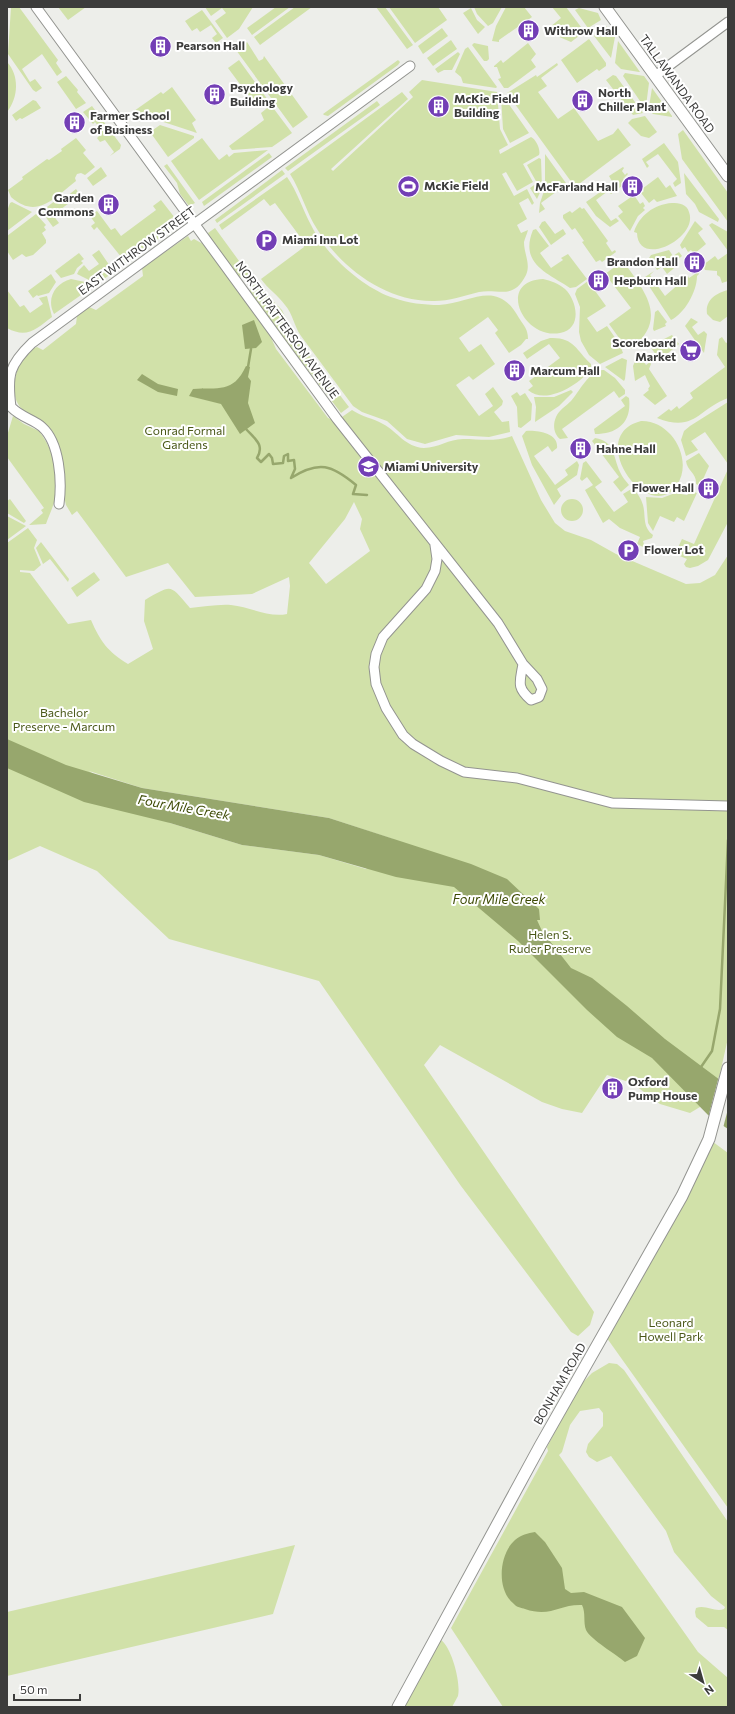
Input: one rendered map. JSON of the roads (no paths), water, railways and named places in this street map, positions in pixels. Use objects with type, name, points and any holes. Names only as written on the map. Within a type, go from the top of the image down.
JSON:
[{"type":"street","name":"NORTH PATTERSON AVENUE","points":[[36,7],[337,418],[498,623],[523,664]]},
{"type":"street","name":"TALLAWANDA ROAD","points":[[605,7],[728,176]]},
{"type":"street","points":[[655,76],[728,22]]},
{"type":"street","name":"EAST WITHROW STREET","points":[[59,504],[61,477],[54,447],[47,434],[38,424],[9,408],[10,374],[17,357],[32,343],[410,66]]},
{"type":"street","points":[[434,543],[438,559],[426,589],[383,637],[376,654],[374,667],[376,684],[386,708],[403,735],[413,744],[441,761],[464,772],[517,778],[612,803],[728,806]]},
{"type":"street","name":"BONHAM ROAD","points":[[398,1707],[540,1446],[682,1196],[709,1139],[727,1072]]},
{"type":"water","points":[[254,320],[262,342],[256,348],[245,349],[242,325]]},
{"type":"water","points":[[246,366],[250,367],[248,377],[251,381],[248,403],[255,423],[240,434],[221,404],[189,396],[193,389],[217,388],[230,385],[236,381]]},
{"type":"water","points":[[142,374],[158,384],[178,389],[177,396],[158,392],[137,380]]},
{"type":"water","name":"Four Mile Creek","points":[[7,739],[66,765],[142,788],[329,818],[471,864],[507,879],[539,909],[540,920],[537,920],[542,931],[571,968],[592,978],[665,1039],[728,1086],[728,1129],[710,1117],[652,1058],[617,1037],[587,1010],[518,941],[454,887],[396,877],[319,855],[242,845],[170,823],[84,802],[7,768]]},
{"type":"water","points":[[535,1532],[545,1542],[562,1568],[565,1589],[571,1593],[584,1592],[622,1607],[645,1638],[637,1656],[625,1662],[593,1638],[586,1630],[582,1605],[567,1606],[542,1612],[516,1606],[508,1598],[502,1581],[503,1563],[506,1554],[510,1546],[517,1538],[525,1534]]},
{"type":"waterway","points":[[248,367],[251,349]]},
{"type":"waterway","points":[[246,429],[258,442],[260,449],[257,458],[261,462],[269,454],[272,458],[273,464],[283,463],[284,456],[288,454],[288,461],[294,460],[295,469],[291,478],[310,469],[325,467],[340,473],[356,485],[353,494],[367,495]]},
{"type":"waterway","points":[[701,1067],[712,1051],[720,1009],[728,840]]},
{"type":"place","name":"Withrow Hall","points":[[529,31]]},
{"type":"place","name":"Pearson Hall","points":[[161,46]]},
{"type":"place","name":"Psychology Building","points":[[215,95]]},
{"type":"place","name":"North Chiller Plant","points":[[583,100]]},
{"type":"place","name":"McKie Field Building","points":[[439,106]]},
{"type":"place","name":"Farmer School of Business","points":[[75,123]]},
{"type":"place","name":"McKie Field","points":[[409,186]]},
{"type":"place","name":"McFarland Hall","points":[[633,187]]},
{"type":"place","name":"Garden Commons","points":[[109,205]]},
{"type":"place","name":"Miami Inn Lot","points":[[266,240]]},
{"type":"place","name":"Brandon Hall","points":[[694,262]]},
{"type":"place","name":"Hepburn Hall","points":[[599,281]]},
{"type":"place","name":"Scoreboard Market","points":[[691,350]]},
{"type":"place","name":"Marcum Hall","points":[[514,371]]},
{"type":"place","name":"Hahne Hall","points":[[581,449]]},
{"type":"place","name":"Miami University","points":[[368,467]]},
{"type":"place","name":"Flower Hall","points":[[709,488]]},
{"type":"place","name":"Flower Lot","points":[[629,550]]},
{"type":"place","name":"Oxford Pump House","points":[[613,1089]]},
{"type":"park label","name":"Conrad Formal Gardens","points":[[185,438]]},
{"type":"park label","name":"Bachelor Preserve - Marcum","points":[[64,720]]},
{"type":"park label","name":"Helen S. Ruder Preserve","points":[[550,942]]},
{"type":"park label","name":"Leonard Howell Park","points":[[671,1330]]}]
